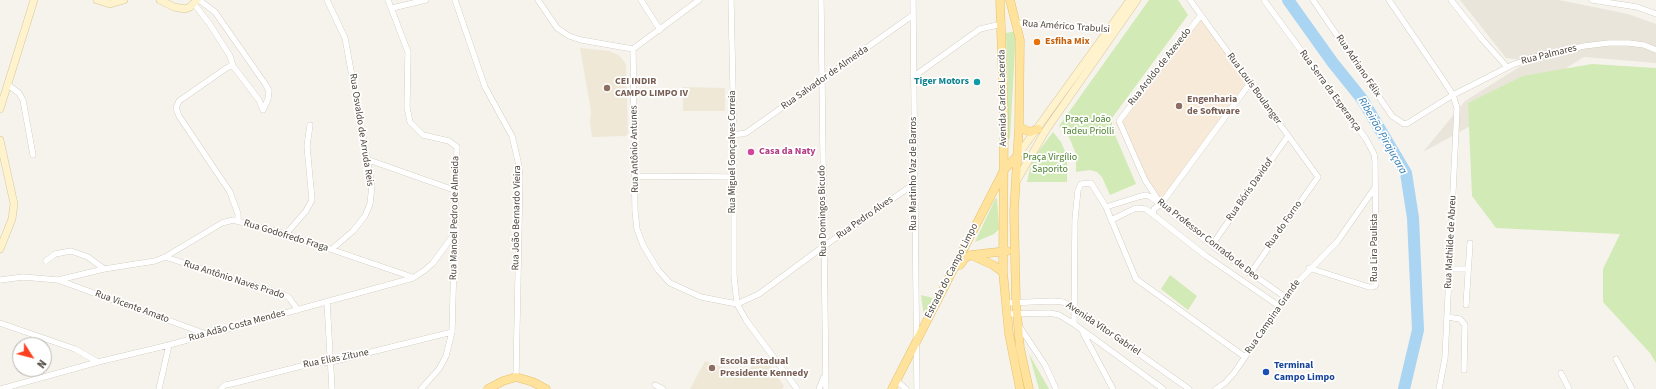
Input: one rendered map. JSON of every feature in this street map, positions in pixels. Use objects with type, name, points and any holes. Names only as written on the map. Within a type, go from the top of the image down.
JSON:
[{"type":"main road","points":[[0,110],[34,0]]},
{"type":"main road","points":[[97,0],[110,4],[124,0]]},
{"type":"main road","points":[[160,0],[178,8],[185,9],[196,1]]},
{"type":"main road","name":"Avenida Carlos Lacerda","points":[[1000,0],[1002,22],[1003,196]]},
{"type":"main road","name":"Avenida Carlos Lacerda","points":[[1010,0],[1020,40],[1019,127],[1015,185]]},
{"type":"main road","points":[[1029,389],[1019,341],[1016,302],[1014,250],[1015,185],[1027,160],[1130,0]]},
{"type":"main road","points":[[1017,156],[1111,30],[1137,0]]},
{"type":"main road","points":[[1002,22],[1008,16],[1012,16],[1016,21]]},
{"type":"main road","points":[[1019,127],[1030,132],[1038,129]]},
{"type":"main road","points":[[0,140],[14,204],[12,219],[0,249]]},
{"type":"main road","name":"Estrada do Campo Limpo","points":[[892,389],[900,385],[916,345],[989,198],[1004,170],[1017,156]]},
{"type":"main road","points":[[989,198],[1003,196],[1011,203],[1014,212]]},
{"type":"main road","points":[[1003,196],[1003,272],[1009,334],[1020,389]]},
{"type":"main road","name":"Estrada do Campo Limpo","points":[[916,345],[961,262],[971,255],[1014,250]]},
{"type":"main road","points":[[971,255],[993,265],[1003,272]]},
{"type":"main road","points":[[489,389],[503,381],[516,377],[533,382],[546,389]]},
{"type":"street","name":"Rua Osvaldo de Arruda Reis","points":[[327,0],[345,38],[366,159],[372,185],[369,209],[357,226],[332,249]]},
{"type":"street","name":"Rua Manoel Pedro de Almeida","points":[[388,0],[408,52],[407,107],[410,122],[423,135],[449,141],[456,145],[452,332],[446,356],[439,369],[421,389]]},
{"type":"street","points":[[392,8],[426,0]]},
{"type":"street","name":"Rua João Bernardo Vieira","points":[[454,0],[485,87],[512,136],[518,161],[520,176],[516,280],[516,377]]},
{"type":"street","points":[[538,0],[557,28],[569,36],[581,40],[633,49],[699,0]]},
{"type":"street","points":[[641,0],[660,30]]},
{"type":"street","name":"Rua Miguel Gonçalves Correia","points":[[731,0],[734,135],[734,276],[737,304]]},
{"type":"street","name":"Rua Domingos Bicudo","points":[[821,0],[826,389]]},
{"type":"street","name":"Rua Martinho Vaz de Barros","points":[[913,0],[917,389]]},
{"type":"street","name":"Rua Louis Boulanger","points":[[1190,0],[1318,177]]},
{"type":"street","name":"Rua Serra da Esperança","points":[[1264,0],[1371,147],[1375,161],[1374,189]]},
{"type":"street","name":"Rua Adriano Félix","points":[[1313,0],[1392,116],[1400,123],[1408,123]]},
{"type":"street","points":[[1389,0],[1453,95]]},
{"type":"street","points":[[1451,0],[1482,39],[1507,67]]},
{"type":"street","points":[[1592,0],[1637,7],[1656,14]]},
{"type":"street","points":[[1637,7],[1638,0]]},
{"type":"street","points":[[196,1],[215,12],[266,85],[269,91],[268,99],[263,110],[259,100],[233,66],[230,56],[196,1]]},
{"type":"street","name":"Rua Salvador de Almeida","points":[[734,135],[746,133],[913,15]]},
{"type":"street","name":"Rua Aroldo de Azevedo","points":[[1161,204],[1145,180],[1119,124],[1120,120],[1201,15]]},
{"type":"street","name":"Rua Américo Trabulsi","points":[[1016,21],[1111,30]]},
{"type":"street","points":[[913,76],[980,30],[1002,22]]},
{"type":"street","name":"Rua Palmares","points":[[1408,123],[1453,95],[1507,67],[1531,58],[1584,46],[1629,43],[1644,45],[1656,50]]},
{"type":"street","name":"Rua Antônio Antunes","points":[[633,49],[637,229],[643,245],[658,270],[670,283],[688,293],[737,304]]},
{"type":"street","points":[[233,66],[228,67],[179,100],[176,108],[178,116],[230,192],[238,214],[238,221]]},
{"type":"street","points":[[8,84],[19,93],[23,100],[33,155]]},
{"type":"street","points":[[1153,215],[1154,209],[1161,204],[1250,84]]},
{"type":"street","name":"Rua Mathilde de Abreu","points":[[1439,389],[1445,358],[1450,269],[1457,108],[1453,95]]},
{"type":"street","points":[[286,234],[306,211],[312,200],[307,146],[310,125]]},
{"type":"street","name":"Rua Bóris Davidof","points":[[1212,245],[1288,136]]},
{"type":"street","points":[[366,159],[454,190]]},
{"type":"street","points":[[636,176],[733,177]]},
{"type":"street","name":"Rua do Forno","points":[[1250,274],[1318,177]]},
{"type":"street","points":[[1074,324],[1075,219],[1078,190],[1080,185],[1088,183],[1094,185],[1106,207],[1136,279],[1245,357]]},
{"type":"street","name":"Rua Pedro Alves","points":[[737,304],[759,294],[824,246],[914,184]]},
{"type":"street","name":"Rua Campina Grande","points":[[1216,389],[1225,383],[1234,373],[1285,297],[1309,268],[1337,242],[1374,189]]},
{"type":"street","name":"Rua Lira Paulista","points":[[1309,268],[1368,287],[1375,287],[1377,284],[1374,189]]},
{"type":"street","name":"Rua Professor Conrado de Deo","points":[[1106,207],[1146,195],[1151,197],[1250,274],[1285,297]]},
{"type":"street","name":"Rua Professor Conrado de Deo","points":[[1111,220],[1136,208],[1142,207],[1206,256],[1279,306]]},
{"type":"street","name":"Rua Godofredo Fraga","points":[[0,280],[23,277],[58,280],[104,269],[155,261],[165,257],[222,223],[233,220],[286,234],[412,278]]},
{"type":"street","name":"Rua Adão Costa Mendes","points":[[1,389],[98,362],[169,345],[412,278],[433,263],[455,233]]},
{"type":"street","points":[[1466,305],[1470,243]]},
{"type":"street","points":[[46,261],[55,254],[71,251],[88,257],[104,269]]},
{"type":"street","name":"Rua Antônio Naves Prado","points":[[165,257],[285,296],[290,299],[298,310]]},
{"type":"street","points":[[1450,269],[1468,269]]},
{"type":"street","name":"Rua Vicente Amato","points":[[58,280],[206,334]]},
{"type":"street","points":[[327,302],[332,389]]},
{"type":"street","name":"Avenida Vitor Gabriel","points":[[1006,303],[1063,302],[1073,307],[1189,389]]},
{"type":"street","points":[[737,304],[746,320],[797,389]]},
{"type":"street","name":"Avenida Vitor Gabriel","points":[[1007,314],[1050,313],[1059,315],[1074,324],[1163,389]]},
{"type":"street","points":[[1447,317],[1460,319],[1465,325],[1464,370]]},
{"type":"street","points":[[0,323],[75,349],[98,362]]},
{"type":"street","points":[[1018,323],[1034,348],[1056,389]]},
{"type":"street","points":[[1082,331],[1113,389]]},
{"type":"street","name":"Rua Elias Zitune","points":[[221,389],[225,385],[235,382],[313,363],[330,362],[452,332]]},
{"type":"street","points":[[1019,341],[1027,342],[1034,348]]},
{"type":"street","points":[[159,389],[169,345]]},
{"type":"street","points":[[1616,359],[1632,389]]},
{"type":"street","points":[[1560,373],[1569,389]]},
{"type":"street","name":"Rua Domingos Bicudo","points":[[819,389],[825,375]]},
{"type":"street","points":[[655,386],[663,389]]},
{"type":"shaded area","points":[[1460,0],[1559,0],[1628,14],[1656,24],[1656,63],[1584,57],[1496,112],[1423,152],[1465,101],[1529,61],[1506,58]]},
{"type":"shaded area","points":[[1201,15],[1250,83],[1161,204],[1115,123]]},
{"type":"shaded area","name":"CEI INDIR CAMPO LIMPO IV","points":[[580,48],[609,51],[619,55],[626,64],[628,133],[626,136],[592,137],[590,122],[591,111]]},
{"type":"shaded area","points":[[683,87],[725,88],[725,111],[683,111]]},
{"type":"shaded area","name":"Escola Estadual Presidente Kennedy","points":[[764,358],[784,386],[782,389],[690,389],[705,361],[741,374]]},
{"type":"green space","name":"Praça João Tadeu Priolli","points":[[1149,0],[1178,0],[1188,15],[1112,118],[1112,128],[1136,184],[1110,195],[1102,177],[1097,172],[1090,170],[1076,172],[1076,154],[1069,137],[1059,126]]},
{"type":"green space","points":[[1016,31],[1010,138],[1006,141],[1008,93],[1006,33]]},
{"type":"green space","points":[[1592,64],[1656,68],[1656,363],[1650,353],[1603,302],[1603,269],[1620,234],[1496,228],[1472,196],[1468,103],[1523,76]]},
{"type":"green space","name":"Praça Virgílio Saporito","points":[[1053,132],[1061,142],[1067,156],[1067,182],[1027,182],[1032,160]]},
{"type":"green space","points":[[997,198],[999,229],[994,234],[975,242],[995,199]]},
{"type":"green space","points":[[1170,275],[1197,296],[1188,310],[1161,289]]},
{"type":"green space","points":[[921,295],[933,298],[924,316]]},
{"type":"green space","points":[[1029,354],[1049,389],[1039,389]]},
{"type":"waterway","name":"Ribeirão Pirajuçara","points":[[1288,0],[1333,63],[1362,99],[1406,173],[1413,218],[1418,330],[1404,389]]},
{"type":"place","name":"Esfiha Mix","points":[[1037,42]]},
{"type":"place","name":"Tiger Motors","points":[[977,82]]},
{"type":"place","name":"CEI INDIR CAMPO LIMPO IV","points":[[607,88]]},
{"type":"place","name":"Engenharia de Software","points":[[1179,106]]},
{"type":"place","name":"Casa da Naty","points":[[751,152]]},
{"type":"place","name":"Escola Estadual Presidente Kennedy","points":[[712,368]]},
{"type":"place","name":"Terminal Campo Limpo","points":[[1266,372]]}]
